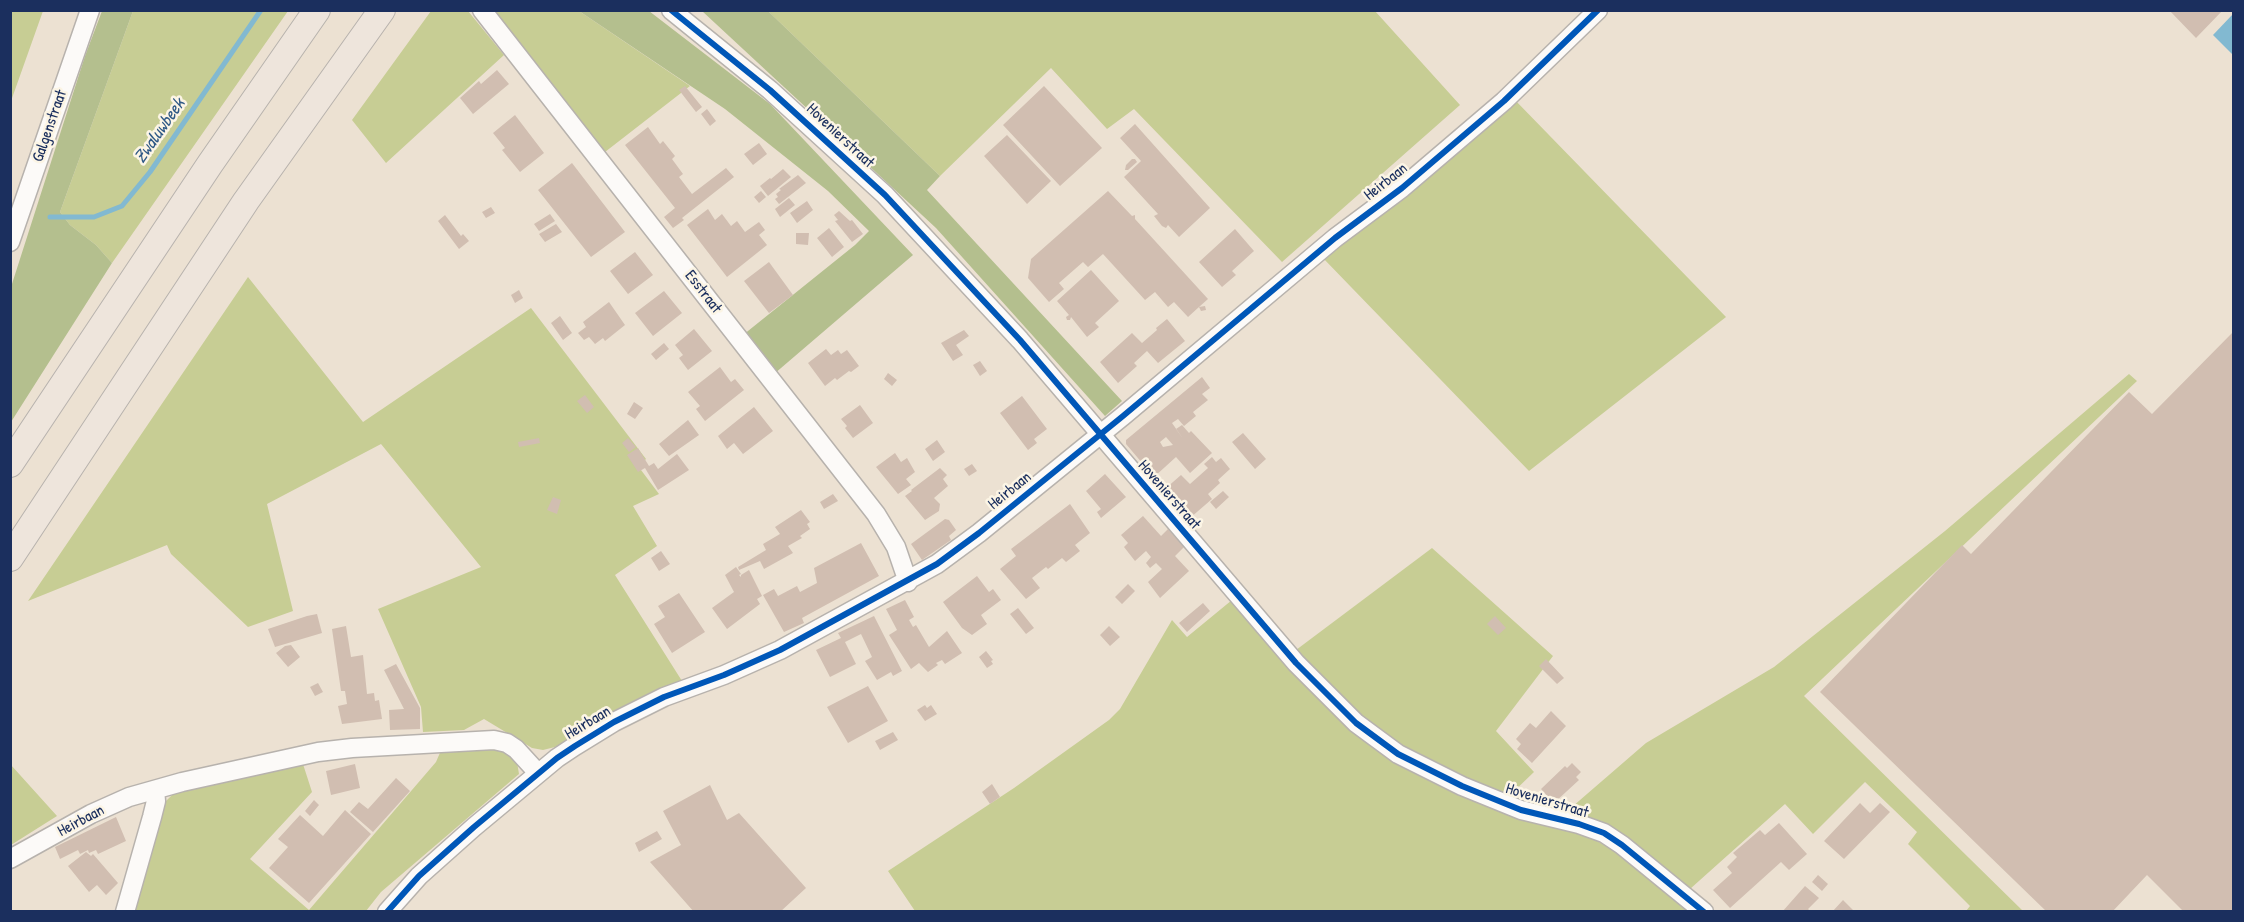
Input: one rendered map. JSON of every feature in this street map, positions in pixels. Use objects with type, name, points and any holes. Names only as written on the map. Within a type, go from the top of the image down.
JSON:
[{"type":"highway","points":[[10,464],[210,164],[317,10]]},
{"type":"highway","points":[[10,558],[246,201],[382,10]]},
{"type":"street","name":"Galgenstraat","points":[[10,242],[90,10]]},
{"type":"street","name":"Esstraat","points":[[482,10],[876,514],[896,547],[908,582]]},
{"type":"street","name":"Hovenierstraat","points":[[671,10],[770,90],[885,195],[1020,340],[1296,663],[1356,723],[1398,754],[1462,786],[1521,810],[1579,824],[1604,833],[1704,912]]},
{"type":"street","name":"Heirbaan","points":[[387,912],[418,876],[538,773],[557,758],[614,722],[664,697],[724,675],[780,650],[938,564],[1100,434],[1335,238],[1428,166],[1504,101],[1598,10]]},
{"type":"street","name":"Heirbaan","points":[[10,860],[91,814],[129,797],[318,752],[482,740],[507,743],[516,749],[538,773]]},
{"type":"street","points":[[125,912],[156,801],[154,790]]},
{"type":"green space","points":[[10,11],[43,11],[11,101]]},
{"type":"green space","points":[[102,11],[133,11],[60,212],[70,225],[96,245],[112,263],[11,422],[11,287],[85,56]]},
{"type":"green space","points":[[133,11],[288,11],[112,263],[96,245],[70,225],[60,212]]},
{"type":"green space","points":[[431,11],[468,11],[504,55],[386,163],[352,120]]},
{"type":"green space","points":[[487,11],[579,11],[690,86],[605,152]]},
{"type":"green space","points":[[579,11],[649,11],[770,104],[913,255],[774,374],[743,335],[855,245],[869,231],[828,191],[725,109]]},
{"type":"green space","points":[[702,11],[768,11],[940,176],[927,190],[1122,401],[1105,416],[936,228]]},
{"type":"green space","points":[[768,11],[1375,11],[1460,105],[1282,262],[1134,109],[1107,129],[1051,68],[940,176]]},
{"type":"green space","points":[[1513,98],[1726,317],[1529,471],[1322,257]]},
{"type":"green space","points":[[248,277],[363,422],[531,308],[646,459],[638,466],[659,494],[633,506],[657,546],[615,575],[682,681],[555,747],[543,750],[532,748],[484,719],[464,730],[423,732],[421,707],[378,609],[481,567],[381,444],[267,504],[293,611],[248,627],[171,554],[167,545],[28,601]]},
{"type":"green space","points":[[2129,374],[2137,381],[1804,696],[2023,911],[1966,911],[1970,906],[1908,844],[1917,832],[1865,782],[1813,834],[1785,804],[1690,889],[1623,838],[1565,813],[1646,743],[1774,667],[1945,531]]},
{"type":"green space","points":[[1432,548],[1553,656],[1496,731],[1534,772],[1507,798],[1402,748],[1342,698],[1296,650]]},
{"type":"green space","points":[[1232,600],[1331,709],[1367,743],[1414,770],[1508,815],[1588,836],[1617,852],[1693,911],[915,911],[888,871],[1014,788],[1109,720],[1120,709],[1172,620],[1187,637]]},
{"type":"green space","points":[[491,745],[512,755],[517,762],[519,774],[381,892],[366,911],[129,912],[155,818],[165,802],[177,790],[302,761],[312,792],[250,859],[309,910],[436,762],[442,748]]},
{"type":"green space","points":[[11,765],[57,816],[11,845]]},
{"type":"water","points":[[2233,14],[2233,55],[2213,35]]},
{"type":"building","points":[[2169,10],[2223,10],[2196,38]]},
{"type":"building","points":[[497,70],[509,84],[473,114],[460,98],[479,81],[481,84]]},
{"type":"building","points":[[685,86],[702,107],[696,112],[679,90]]},
{"type":"building","points":[[1044,86],[1102,148],[1060,186],[1003,125]]},
{"type":"building","points":[[707,109],[716,121],[710,126],[701,114]]},
{"type":"building","points":[[515,115],[544,153],[520,172],[502,150],[505,148],[493,133]]},
{"type":"building","points":[[1135,124],[1210,208],[1179,237],[1168,225],[1166,228],[1162,226],[1154,216],[1158,214],[1124,177],[1141,161],[1120,138]]},
{"type":"building","points":[[648,127],[660,144],[663,141],[675,156],[672,159],[683,174],[679,177],[692,194],[726,168],[734,177],[682,218],[684,220],[673,228],[664,217],[675,208],[625,145]]},
{"type":"building","points":[[1007,135],[1051,181],[1027,204],[984,156]]},
{"type":"building","points":[[759,143],[767,154],[753,165],[744,154]]},
{"type":"building","points":[[1132,159],[1137,162],[1125,170],[1126,165]]},
{"type":"building","points":[[572,163],[625,232],[591,257],[538,190]]},
{"type":"building","points":[[783,169],[791,177],[768,196],[760,186]]},
{"type":"building","points":[[798,175],[806,183],[779,204],[775,199],[778,197],[776,194],[781,190],[779,189]]},
{"type":"building","points":[[761,191],[766,197],[759,203],[754,197]]},
{"type":"building","points":[[1108,191],[1132,216],[1135,215],[1135,219],[1208,299],[1188,317],[1174,302],[1168,307],[1155,292],[1145,300],[1103,254],[1088,267],[1083,262],[1059,283],[1064,289],[1049,302],[1028,278],[1031,259]]},
{"type":"building","points":[[789,198],[795,205],[780,217],[775,209]]},
{"type":"building","points":[[807,201],[813,210],[797,223],[790,213]]},
{"type":"building","points":[[491,207],[495,213],[486,218],[482,212]]},
{"type":"building","points":[[708,209],[715,220],[722,214],[731,226],[737,221],[745,232],[759,222],[765,230],[759,235],[767,245],[727,277],[687,225]]},
{"type":"building","points":[[839,211],[850,221],[852,220],[863,234],[852,242],[835,221],[838,220],[834,215]]},
{"type":"building","points":[[550,214],[555,221],[539,231],[534,224]]},
{"type":"building","points":[[445,215],[461,236],[463,234],[469,241],[459,249],[438,221]]},
{"type":"building","points":[[556,224],[562,232],[545,242],[539,234]]},
{"type":"building","points":[[829,228],[844,247],[832,257],[817,238]]},
{"type":"building","points":[[1235,229],[1254,251],[1232,271],[1236,275],[1222,287],[1199,262]]},
{"type":"building","points":[[796,233],[809,233],[808,245],[796,244]]},
{"type":"building","points":[[635,252],[653,275],[628,294],[610,271]]},
{"type":"building","points":[[769,262],[793,295],[769,313],[744,281]]},
{"type":"building","points":[[1091,270],[1119,301],[1095,323],[1099,327],[1087,337],[1071,317],[1067,320],[1066,317],[1069,315],[1057,301]]},
{"type":"building","points":[[519,290],[523,298],[515,303],[511,295]]},
{"type":"building","points":[[664,291],[682,313],[653,336],[635,313]]},
{"type":"building","points":[[609,302],[625,325],[605,341],[603,338],[595,344],[589,337],[584,340],[578,333],[586,327],[583,322]]},
{"type":"building","points":[[1205,306],[1206,310],[1201,311],[1199,307]]},
{"type":"building","points":[[560,316],[572,333],[563,340],[551,323]]},
{"type":"building","points":[[1167,319],[1185,341],[1158,363],[1147,351],[1134,363],[1137,366],[1118,383],[1100,362],[1132,333],[1142,343]]},
{"type":"building","points":[[694,329],[712,351],[688,370],[679,358],[683,355],[675,345]]},
{"type":"building","points":[[964,330],[969,336],[956,345],[963,355],[953,361],[941,343]]},
{"type":"building","points":[[2234,331],[2234,912],[2184,912],[2147,875],[2112,912],[2047,912],[1820,692],[1962,545],[1971,554],[2129,392],[2152,414]]},
{"type":"building","points":[[664,343],[669,349],[656,360],[651,354]]},
{"type":"building","points":[[826,349],[831,355],[838,350],[841,354],[847,350],[859,366],[837,380],[835,378],[825,386],[808,363]]},
{"type":"building","points":[[980,361],[987,371],[980,376],[973,365]]},
{"type":"building","points":[[720,367],[731,382],[735,379],[744,390],[705,421],[696,409],[700,406],[688,392]]},
{"type":"building","points":[[888,373],[897,380],[892,386],[884,379]]},
{"type":"building","points":[[1202,377],[1210,388],[1202,394],[1208,400],[1193,412],[1196,416],[1184,426],[1178,419],[1172,423],[1176,429],[1182,425],[1189,433],[1191,431],[1212,453],[1190,473],[1176,457],[1154,477],[1126,444],[1126,440]],"holes":[[[1166,437],[1173,445],[1163,447],[1160,442]]]},
{"type":"building","points":[[585,395],[594,407],[587,413],[577,401]]},
{"type":"building","points":[[1022,396],[1047,429],[1034,439],[1037,443],[1028,450],[1000,413]]},
{"type":"building","points":[[634,402],[643,408],[635,419],[627,414]]},
{"type":"building","points":[[860,405],[873,423],[853,438],[841,419]]},
{"type":"building","points":[[754,407],[773,431],[743,454],[734,443],[727,449],[718,436]]},
{"type":"building","points":[[688,420],[699,435],[669,456],[659,444]]},
{"type":"building","points":[[1243,433],[1266,459],[1255,469],[1232,442]]},
{"type":"building","points":[[539,438],[540,443],[519,447],[518,442]]},
{"type":"building","points":[[628,438],[636,447],[629,452],[622,443]]},
{"type":"building","points":[[937,440],[945,452],[933,461],[925,449]]},
{"type":"building","points":[[638,448],[649,466],[654,463],[658,469],[677,454],[689,470],[658,490],[645,468],[638,472],[627,455]]},
{"type":"building","points":[[895,453],[901,462],[907,458],[915,472],[906,479],[911,485],[898,494],[876,467]]},
{"type":"building","points":[[1212,457],[1216,462],[1221,458],[1230,469],[1208,494],[1212,499],[1190,518],[1165,489],[1181,475],[1190,484],[1208,468],[1204,464]]},
{"type":"building","points":[[972,464],[977,471],[969,476],[964,469]]},
{"type":"building","points":[[940,468],[947,475],[943,479],[948,486],[934,498],[940,504],[939,511],[925,520],[905,496]]},
{"type":"building","points":[[1105,474],[1126,497],[1101,518],[1097,512],[1101,509],[1086,491]]},
{"type":"building","points":[[1223,491],[1229,497],[1216,509],[1210,502]]},
{"type":"building","points":[[833,494],[838,501],[824,509],[820,502]]},
{"type":"building","points":[[553,497],[561,500],[557,514],[547,510]]},
{"type":"building","points":[[1070,504],[1090,533],[1075,545],[1080,551],[1066,562],[1062,558],[1032,578],[1040,588],[1026,599],[1000,569],[1016,556],[1011,549]]},
{"type":"building","points":[[801,510],[810,522],[807,524],[810,529],[800,536],[802,538],[788,546],[793,553],[764,569],[760,561],[739,570],[738,567],[766,550],[763,544],[780,534],[775,527]]},
{"type":"building","points":[[1143,516],[1161,536],[1168,529],[1184,547],[1175,556],[1189,571],[1160,598],[1148,582],[1162,569],[1156,563],[1150,568],[1146,563],[1151,557],[1146,551],[1135,561],[1124,547],[1128,543],[1121,535]]},
{"type":"building","points":[[945,519],[949,520],[956,530],[949,536],[951,540],[922,560],[911,544]]},
{"type":"building","points":[[861,543],[879,576],[802,618],[804,623],[784,632],[763,595],[774,589],[778,596],[797,586],[800,592],[817,583],[814,568]]},
{"type":"building","points":[[661,551],[670,564],[659,571],[651,558]]},
{"type":"building","points":[[736,567],[741,577],[749,570],[762,596],[757,599],[760,604],[727,629],[712,608],[734,592],[725,575]]},
{"type":"building","points":[[977,576],[989,592],[993,589],[1001,600],[981,615],[987,624],[972,635],[962,628],[943,602]]},
{"type":"building","points":[[1128,584],[1135,591],[1122,604],[1115,597]]},
{"type":"building","points":[[679,593],[705,632],[672,653],[654,624],[665,617],[658,606]]},
{"type":"building","points":[[905,600],[914,617],[909,620],[913,627],[916,625],[929,647],[947,631],[962,653],[945,664],[942,660],[936,663],[938,665],[928,672],[919,663],[911,669],[889,635],[897,630],[886,609]]},
{"type":"building","points":[[1203,603],[1210,611],[1187,632],[1179,623]]},
{"type":"building","points":[[1018,608],[1034,628],[1026,634],[1010,614]]},
{"type":"building","points":[[317,614],[322,633],[275,647],[268,629]]},
{"type":"building","points":[[874,616],[902,671],[893,676],[891,672],[877,680],[865,661],[872,657],[861,634],[845,642],[856,664],[830,677],[816,650],[841,638],[838,633]]},
{"type":"building","points":[[1495,616],[1506,628],[1498,635],[1487,624]]},
{"type":"building","points":[[346,626],[351,657],[363,655],[367,694],[374,693],[375,701],[379,700],[382,719],[342,724],[338,706],[347,704],[345,691],[341,691],[332,629]]},
{"type":"building","points":[[1109,626],[1120,637],[1110,646],[1100,635]]},
{"type":"building","points":[[291,645],[300,657],[288,667],[276,653],[285,646]]},
{"type":"building","points":[[986,651],[993,660],[991,661],[993,664],[987,668],[979,657]]},
{"type":"building","points":[[1546,659],[1564,678],[1557,684],[1539,666]]},
{"type":"building","points":[[396,664],[420,708],[420,729],[390,730],[389,710],[404,709],[384,670]]},
{"type":"building","points":[[318,683],[323,692],[315,696],[310,687]]},
{"type":"building","points":[[868,686],[888,721],[848,743],[827,707]]},
{"type":"building","points":[[925,705],[927,708],[931,705],[937,714],[925,721],[917,710]]},
{"type":"building","points":[[1551,711],[1566,726],[1532,763],[1517,749],[1521,744],[1516,739],[1530,723],[1536,728]]},
{"type":"building","points":[[893,732],[898,740],[880,750],[875,741]]},
{"type":"building","points":[[1572,763],[1581,772],[1576,777],[1579,780],[1554,803],[1541,789],[1565,766],[1567,768]]},
{"type":"building","points":[[355,764],[360,788],[331,795],[326,771]]},
{"type":"building","points":[[396,778],[410,791],[373,832],[350,812],[359,802],[368,809]]},
{"type":"building","points":[[992,784],[1000,797],[990,804],[982,792]]},
{"type":"building","points":[[710,785],[727,820],[739,813],[806,888],[780,912],[694,912],[650,862],[681,845],[663,811]]},
{"type":"building","points":[[314,800],[319,805],[310,816],[305,811]]},
{"type":"building","points":[[1860,803],[1870,813],[1880,803],[1890,812],[1844,859],[1824,841]]},
{"type":"building","points":[[345,810],[371,834],[309,903],[269,868],[288,847],[278,839],[300,815],[323,836]]},
{"type":"building","points":[[116,817],[126,841],[98,854],[96,850],[89,853],[88,850],[80,854],[78,850],[60,859],[55,847]]},
{"type":"building","points":[[1779,823],[1807,854],[1789,870],[1781,862],[1730,908],[1713,890],[1732,873],[1727,867],[1737,857],[1733,853],[1760,830],[1765,835]]},
{"type":"building","points":[[657,831],[662,839],[639,852],[635,843]]},
{"type":"building","points":[[86,852],[91,856],[93,854],[118,883],[106,895],[97,885],[89,892],[68,866]]},
{"type":"building","points":[[1818,875],[1828,884],[1822,891],[1812,882]]},
{"type":"building","points":[[1805,886],[1819,898],[1808,909],[1811,912],[1782,912]]},
{"type":"building","points":[[1843,900],[1855,912],[1832,912]]},
{"type":"waterway","name":"Zwaluwbeek","points":[[50,217],[94,217],[122,206],[150,172],[261,10]]},
{"type":"cycle path","points":[[671,10],[770,90],[885,195],[1020,340],[1296,663],[1356,723],[1398,754],[1462,786],[1521,810],[1579,824],[1604,833],[1704,912]]},
{"type":"cycle path","points":[[387,912],[419,876],[474,827],[557,758],[575,746],[614,722],[664,697],[724,675],[780,650],[937,564],[979,533],[1335,238],[1402,188],[1504,101],[1598,10]]}]
